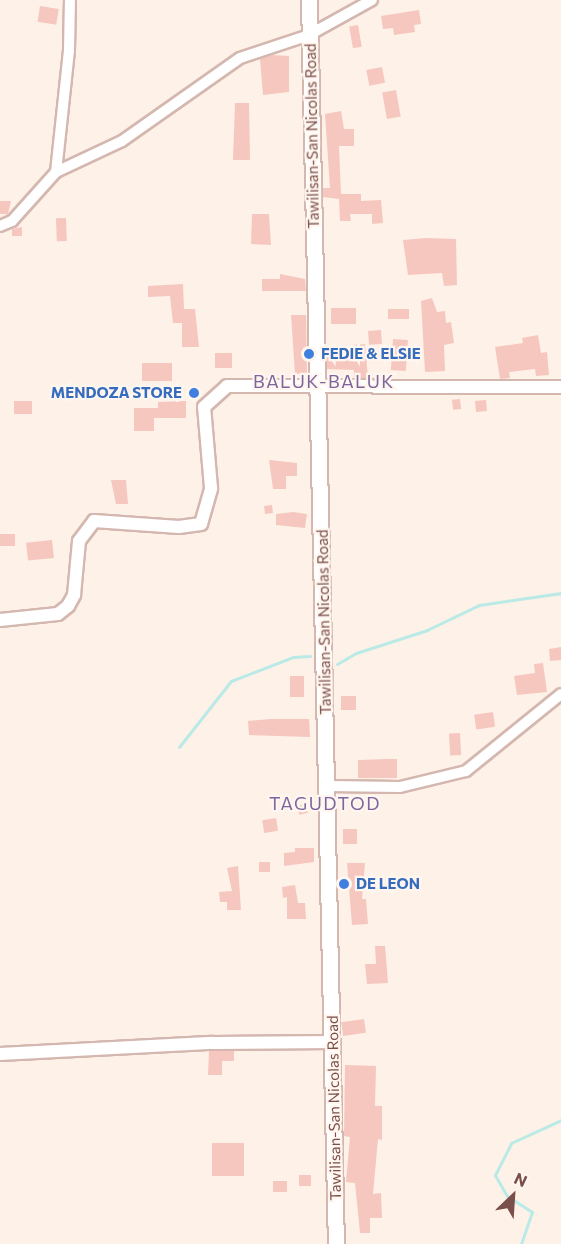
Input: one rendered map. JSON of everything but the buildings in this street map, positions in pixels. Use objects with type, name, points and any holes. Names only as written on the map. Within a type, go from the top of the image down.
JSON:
[{"type":"main road","name":"Tawilisan-San Nicolas Road","points":[[309,0],[328,786],[336,1244]]},
{"type":"street","points":[[56,172],[69,50],[70,0]]},
{"type":"street","points":[[0,226],[12,221],[56,172],[122,141],[240,58],[309,34],[372,0]]},
{"type":"street","points":[[0,620],[58,614],[68,606],[74,595],[79,542],[93,521],[179,527],[201,524],[211,488],[204,407],[227,386],[318,384],[561,387]]},
{"type":"street","points":[[328,786],[400,787],[466,771],[561,694]]},
{"type":"street","points":[[0,1054],[213,1043],[333,1042]]},
{"type":"waterway","points":[[337,664],[356,653],[427,630],[479,605],[561,593]]},
{"type":"waterway","points":[[179,747],[231,681],[293,657],[310,656]]},
{"type":"waterway","points":[[521,1244],[532,1212],[507,1196],[495,1175],[511,1143],[561,1120]]},
{"type":"place","name":"FEDIE & ELSIE","points":[[309,354]]},
{"type":"place","name":"MENDOZA STORE","points":[[194,393]]},
{"type":"place","name":"DE LEON","points":[[344,884]]},
{"type":"district","name":"BALUK-BALUK","points":[[324,381]]},
{"type":"district","name":"TAGUDTOD","points":[[325,803]]}]
